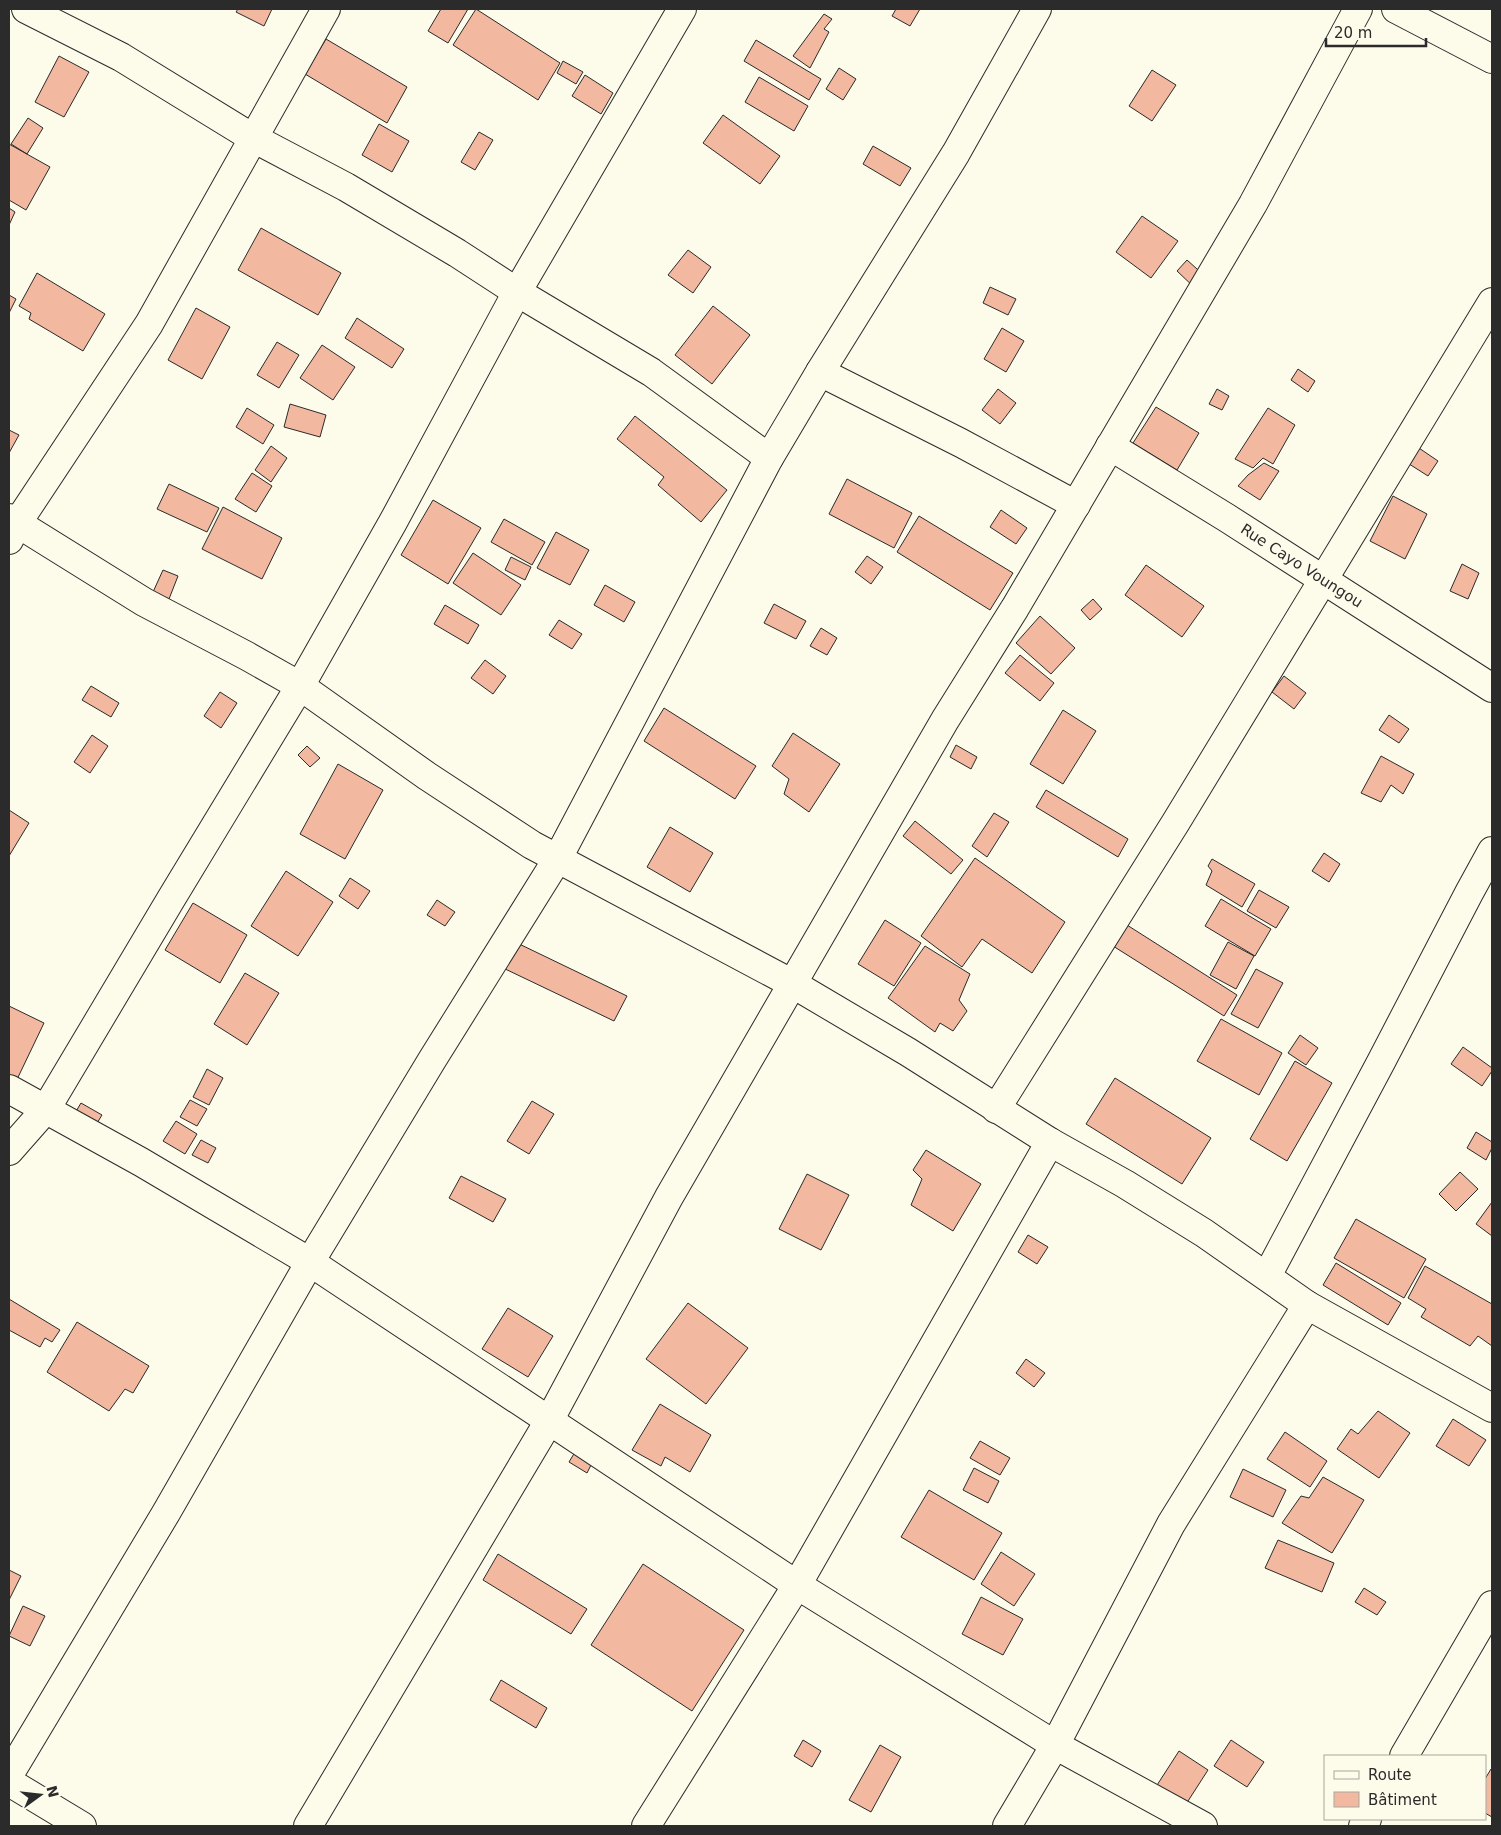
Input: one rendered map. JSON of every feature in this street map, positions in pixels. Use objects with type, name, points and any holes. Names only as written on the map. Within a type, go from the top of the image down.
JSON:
[{"type":"street","points":[[26,9],[121,57],[253,138],[346,187],[457,253],[517,292],[651,372],[769,458]]},
{"type":"street","points":[[326,9],[149,324],[12,527],[144,602],[300,686],[427,776],[532,845],[793,984],[908,1052],[1050,1142],[1125,1184],[1204,1234],[1307,1306],[1492,1408]]},
{"type":"street","points":[[9,1151],[46,1109],[300,686],[393,522],[517,292],[682,9]]},
{"type":"street","points":[[9,1775],[166,1513],[310,1262],[432,1060],[558,858],[769,458],[956,152],[1037,9]]},
{"type":"street","points":[[308,1826],[549,1421],[669,1198],[945,720],[1015,608],[1253,204],[1358,9]]},
{"type":"street","points":[[1396,9],[1492,59]]},
{"type":"street","points":[[996,1109],[1176,822],[1492,302]]},
{"type":"street","points":[[820,372],[961,443],[1076,505]]},
{"type":"street","name":"Rue Cayo Voungou","points":[[1110,446],[1227,518],[1492,688]]},
{"type":"street","points":[[1266,1276],[1492,851]]},
{"type":"street","points":[[9,1089],[142,1162],[310,1262],[797,1585],[1055,1745],[1203,1826]]},
{"type":"street","points":[[646,1826],[797,1585],[1050,1142]]},
{"type":"street","points":[[1007,1826],[1055,1745],[1171,1524],[1307,1306]]},
{"type":"street","points":[[1405,1755],[1492,1606]]},
{"type":"street","points":[[9,1782],[82,1826]]},
{"type":"building","points":[[238,9],[272,9],[264,26],[236,12]]},
{"type":"building","points":[[441,9],[468,9],[448,43],[428,31]]},
{"type":"building","points":[[476,9],[560,63],[538,100],[453,45]]},
{"type":"building","points":[[896,9],[920,9],[910,26],[892,16]]},
{"type":"building","points":[[824,14],[832,19],[824,29],[829,32],[810,68],[793,56]]},
{"type":"building","points":[[326,39],[407,87],[387,123],[305,74]]},
{"type":"building","points":[[756,40],[821,79],[809,100],[744,61]]},
{"type":"building","points":[[59,56],[89,72],[64,117],[35,102]]},
{"type":"building","points":[[563,61],[583,72],[576,84],[557,73]]},
{"type":"building","points":[[839,68],[856,79],[843,100],[826,89]]},
{"type":"building","points":[[1152,70],[1176,85],[1152,121],[1129,106]]},
{"type":"building","points":[[585,75],[613,93],[601,114],[572,96]]},
{"type":"building","points":[[759,77],[808,106],[794,131],[745,102]]},
{"type":"building","points":[[723,115],[780,156],[760,184],[703,143]]},
{"type":"building","points":[[28,118],[43,128],[27,154],[11,144]]},
{"type":"building","points":[[379,124],[409,141],[392,172],[362,155]]},
{"type":"building","points":[[479,132],[493,140],[475,170],[461,162]]},
{"type":"building","points":[[9,144],[50,167],[26,210],[9,200]]},
{"type":"building","points":[[873,146],[911,168],[900,186],[863,164]]},
{"type":"building","points":[[9,208],[15,212],[9,225]]},
{"type":"building","points":[[1142,216],[1178,241],[1151,278],[1116,252]]},
{"type":"building","points":[[261,228],[341,273],[318,315],[238,270]]},
{"type":"building","points":[[688,250],[711,267],[693,293],[668,275]]},
{"type":"building","points":[[1187,260],[1206,277],[1196,289],[1177,271]]},
{"type":"building","points":[[37,273],[105,314],[83,351],[29,319],[31,313],[19,306]]},
{"type":"building","points":[[990,287],[1016,299],[1008,315],[983,303]]},
{"type":"building","points":[[9,295],[16,299],[9,313]]},
{"type":"building","points":[[713,306],[750,335],[712,384],[675,355]]},
{"type":"building","points":[[196,308],[230,327],[202,379],[168,360]]},
{"type":"building","points":[[357,318],[404,349],[392,368],[345,338]]},
{"type":"building","points":[[1002,328],[1024,341],[1006,372],[984,359]]},
{"type":"building","points":[[277,342],[299,355],[279,388],[257,375]]},
{"type":"building","points":[[322,345],[355,367],[333,400],[300,378]]},
{"type":"building","points":[[1298,369],[1315,381],[1308,392],[1291,380]]},
{"type":"building","points":[[998,389],[1016,403],[1000,424],[982,410]]},
{"type":"building","points":[[1217,389],[1229,396],[1222,410],[1209,404]]},
{"type":"building","points":[[290,404],[326,415],[320,437],[284,427]]},
{"type":"building","points":[[1156,407],[1199,433],[1177,470],[1133,443]]},
{"type":"building","points":[[247,408],[274,425],[263,444],[236,427]]},
{"type":"building","points":[[1268,408],[1295,425],[1273,464],[1263,458],[1253,468],[1235,459]]},
{"type":"building","points":[[635,416],[727,490],[701,522],[658,485],[664,477],[617,439]]},
{"type":"building","points":[[9,430],[19,435],[9,453]]},
{"type":"building","points":[[271,446],[287,458],[271,482],[255,470]]},
{"type":"building","points":[[1416,446],[1438,461],[1428,476],[1406,462]]},
{"type":"building","points":[[1264,463],[1279,471],[1260,500],[1238,486],[1248,475]]},
{"type":"building","points":[[252,473],[272,486],[256,512],[235,499]]},
{"type":"building","points":[[847,479],[912,513],[894,548],[829,514]]},
{"type":"building","points":[[169,484],[219,508],[207,532],[157,509]]},
{"type":"building","points":[[1393,496],[1427,514],[1405,559],[1370,541]]},
{"type":"building","points":[[433,500],[481,528],[448,584],[401,555]]},
{"type":"building","points":[[223,507],[282,538],[262,579],[202,549]]},
{"type":"building","points":[[1001,510],[1027,528],[1016,544],[990,527]]},
{"type":"building","points":[[919,516],[1013,573],[990,610],[897,552]]},
{"type":"building","points":[[504,519],[545,542],[532,565],[491,542]]},
{"type":"building","points":[[556,532],[589,550],[570,585],[537,568]]},
{"type":"building","points":[[473,553],[521,585],[501,615],[453,583]]},
{"type":"building","points":[[867,556],[883,567],[871,584],[855,572]]},
{"type":"building","points":[[511,557],[531,567],[525,580],[505,570]]},
{"type":"building","points":[[1462,564],[1479,573],[1468,599],[1450,591]]},
{"type":"building","points":[[1146,565],[1204,606],[1182,637],[1125,595]]},
{"type":"building","points":[[163,570],[178,576],[169,599],[153,592]]},
{"type":"building","points":[[605,585],[635,602],[624,622],[594,605]]},
{"type":"building","points":[[1093,599],[1102,609],[1090,620],[1081,610]]},
{"type":"building","points":[[774,604],[806,621],[796,639],[764,623]]},
{"type":"building","points":[[445,605],[479,625],[468,644],[434,624]]},
{"type":"building","points":[[1040,616],[1075,648],[1051,674],[1016,643]]},
{"type":"building","points":[[559,620],[582,634],[572,649],[549,635]]},
{"type":"building","points":[[821,628],[837,638],[827,655],[810,646]]},
{"type":"building","points":[[1020,655],[1054,683],[1040,701],[1005,673]]},
{"type":"building","points":[[485,660],[506,676],[493,694],[471,678]]},
{"type":"building","points":[[1284,676],[1306,693],[1294,709],[1272,692]]},
{"type":"building","points":[[91,686],[119,703],[111,717],[82,700]]},
{"type":"building","points":[[220,692],[237,703],[221,728],[204,716]]},
{"type":"building","points":[[664,708],[756,766],[735,799],[644,741]]},
{"type":"building","points":[[1063,710],[1096,731],[1063,784],[1030,764]]},
{"type":"building","points":[[1389,715],[1409,729],[1399,743],[1379,730]]},
{"type":"building","points":[[793,733],[840,764],[809,812],[784,794],[789,779],[772,766]]},
{"type":"building","points":[[92,735],[108,746],[90,773],[74,762]]},
{"type":"building","points":[[956,745],[977,757],[971,769],[950,757]]},
{"type":"building","points":[[307,746],[320,758],[310,767],[298,755]]},
{"type":"building","points":[[1381,756],[1414,774],[1403,794],[1391,785],[1381,802],[1361,793]]},
{"type":"building","points":[[338,764],[383,790],[345,859],[300,834]]},
{"type":"building","points":[[1046,790],[1128,839],[1118,857],[1036,807]]},
{"type":"building","points":[[9,810],[29,823],[9,856]]},
{"type":"building","points":[[994,813],[1009,822],[987,857],[972,846]]},
{"type":"building","points":[[915,821],[963,860],[951,874],[903,836]]},
{"type":"building","points":[[670,827],[713,853],[690,892],[647,867]]},
{"type":"building","points":[[1324,853],[1340,864],[1329,882],[1312,871]]},
{"type":"building","points":[[975,858],[1065,922],[1032,973],[982,939],[962,967],[921,936]]},
{"type":"building","points":[[1212,859],[1255,884],[1242,907],[1206,885],[1212,871],[1208,866]]},
{"type":"building","points":[[286,871],[333,902],[298,956],[251,926]]},
{"type":"building","points":[[350,878],[370,891],[358,909],[339,896]]},
{"type":"building","points":[[1259,890],[1289,907],[1276,928],[1247,911]]},
{"type":"building","points":[[1221,899],[1271,929],[1255,956],[1205,926]]},
{"type":"building","points":[[437,900],[455,912],[445,926],[427,915]]},
{"type":"building","points":[[193,903],[247,935],[220,983],[165,950]]},
{"type":"building","points":[[885,920],[921,943],[894,986],[858,964]]},
{"type":"building","points":[[1127,925],[1237,995],[1224,1016],[1113,946]]},
{"type":"building","points":[[513,941],[627,996],[614,1021],[501,967]]},
{"type":"building","points":[[1228,942],[1254,956],[1236,989],[1210,975]]},
{"type":"building","points":[[925,946],[970,974],[959,1000],[967,1011],[953,1031],[940,1023],[935,1032],[888,998]]},
{"type":"building","points":[[1256,969],[1283,983],[1258,1028],[1231,1014]]},
{"type":"building","points":[[245,973],[279,993],[247,1045],[214,1024]]},
{"type":"building","points":[[9,1006],[44,1023],[10,1094],[9,1094]]},
{"type":"building","points":[[1221,1019],[1282,1053],[1259,1095],[1197,1061]]},
{"type":"building","points":[[1300,1035],[1318,1048],[1306,1065],[1288,1053]]},
{"type":"building","points":[[1463,1047],[1492,1068],[1482,1086],[1451,1064]]},
{"type":"building","points":[[1295,1061],[1332,1083],[1287,1161],[1250,1139]]},
{"type":"building","points":[[207,1069],[223,1078],[209,1105],[193,1097]]},
{"type":"building","points":[[1115,1078],[1211,1138],[1182,1184],[1086,1124]]},
{"type":"building","points":[[190,1100],[207,1109],[197,1126],[180,1117]]},
{"type":"building","points":[[532,1101],[554,1114],[529,1154],[507,1141]]},
{"type":"building","points":[[81,1103],[102,1115],[86,1141],[66,1128]]},
{"type":"building","points":[[176,1121],[197,1134],[185,1154],[163,1141]]},
{"type":"building","points":[[1476,1132],[1492,1142],[1492,1148],[1486,1160],[1467,1148]]},
{"type":"building","points":[[201,1140],[216,1148],[208,1163],[192,1155]]},
{"type":"building","points":[[926,1150],[981,1184],[953,1231],[911,1205],[922,1179],[913,1170]]},
{"type":"building","points":[[1460,1172],[1478,1189],[1456,1211],[1439,1194]]},
{"type":"building","points":[[807,1174],[849,1195],[821,1250],[779,1229]]},
{"type":"building","points":[[461,1176],[506,1199],[493,1222],[449,1198]]},
{"type":"building","points":[[1492,1202],[1492,1236],[1476,1224]]},
{"type":"building","points":[[1356,1219],[1426,1259],[1404,1298],[1334,1258]]},
{"type":"building","points":[[1028,1235],[1048,1247],[1037,1264],[1018,1252]]},
{"type":"building","points":[[1336,1263],[1401,1303],[1388,1325],[1323,1285]]},
{"type":"building","points":[[1425,1266],[1492,1304],[1492,1346],[1478,1336],[1470,1346],[1421,1317],[1426,1309],[1408,1298]]},
{"type":"building","points":[[9,1299],[60,1330],[52,1342],[45,1338],[40,1347],[9,1330]]},
{"type":"building","points":[[688,1303],[748,1348],[706,1404],[646,1359]]},
{"type":"building","points":[[508,1308],[553,1336],[528,1377],[482,1349]]},
{"type":"building","points":[[77,1322],[149,1366],[133,1393],[125,1389],[109,1411],[47,1372]]},
{"type":"building","points":[[1026,1359],[1045,1373],[1034,1387],[1016,1373]]},
{"type":"building","points":[[660,1404],[711,1435],[690,1472],[665,1457],[661,1466],[632,1450]]},
{"type":"building","points":[[1378,1411],[1410,1433],[1379,1478],[1337,1449],[1351,1429],[1358,1434]]},
{"type":"building","points":[[1453,1419],[1486,1440],[1469,1466],[1436,1446]]},
{"type":"building","points":[[1285,1432],[1327,1461],[1310,1487],[1267,1459]]},
{"type":"building","points":[[980,1441],[1010,1458],[1000,1475],[970,1458]]},
{"type":"building","points":[[578,1447],[595,1457],[587,1473],[569,1462]]},
{"type":"building","points":[[974,1468],[999,1481],[988,1503],[963,1490]]},
{"type":"building","points":[[1243,1469],[1286,1490],[1273,1517],[1230,1497]]},
{"type":"building","points":[[1323,1477],[1364,1500],[1332,1553],[1282,1523],[1301,1496],[1309,1498]]},
{"type":"building","points":[[929,1490],[1002,1533],[974,1580],[901,1537]]},
{"type":"building","points":[[1278,1540],[1334,1563],[1322,1592],[1265,1568]]},
{"type":"building","points":[[1001,1552],[1035,1574],[1014,1606],[981,1584]]},
{"type":"building","points":[[498,1554],[587,1609],[571,1634],[483,1580]]},
{"type":"building","points":[[643,1564],[744,1630],[692,1711],[591,1645]]},
{"type":"building","points":[[9,1570],[21,1576],[9,1600]]},
{"type":"building","points":[[1364,1588],[1386,1602],[1377,1615],[1355,1602]]},
{"type":"building","points":[[981,1597],[1023,1619],[1003,1655],[962,1634]]},
{"type":"building","points":[[23,1606],[45,1616],[30,1646],[9,1636]]},
{"type":"building","points":[[501,1680],[547,1708],[536,1728],[490,1700]]},
{"type":"building","points":[[803,1740],[821,1751],[812,1767],[794,1756]]},
{"type":"building","points":[[1231,1740],[1264,1762],[1247,1787],[1214,1766]]},
{"type":"building","points":[[880,1745],[901,1757],[871,1812],[849,1800]]},
{"type":"building","points":[[1179,1751],[1208,1770],[1179,1815],[1150,1796]]},
{"type":"building","points":[[1492,1769],[1492,1817],[1486,1814],[1486,1777]]}]
